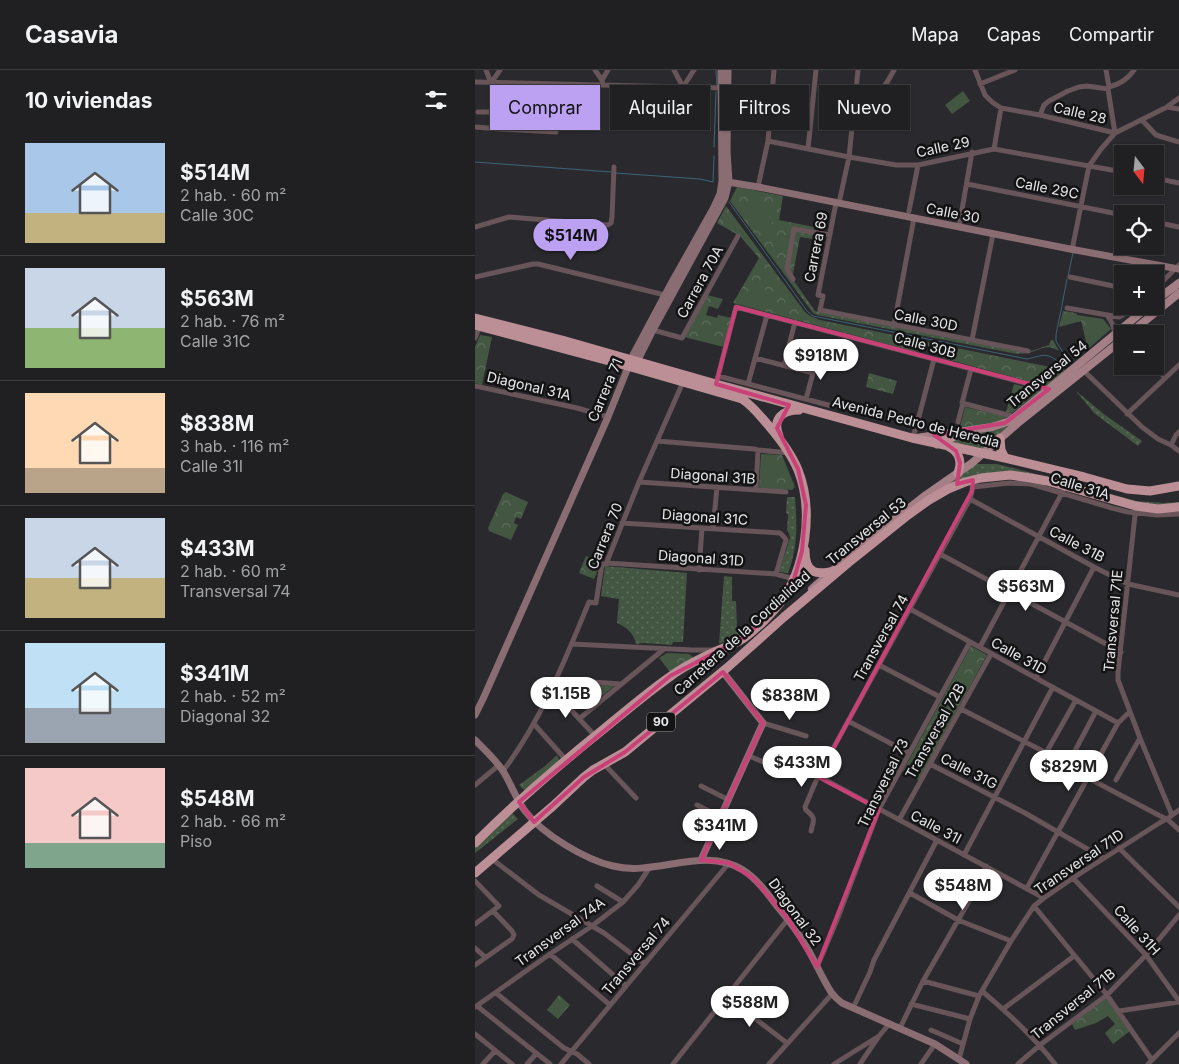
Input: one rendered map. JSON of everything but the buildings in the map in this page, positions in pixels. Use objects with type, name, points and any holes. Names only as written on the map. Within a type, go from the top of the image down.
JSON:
[{"type":"highway","name":"Avenida Pedro de Heredia","points":[[475,318],[633,364],[683,382],[743,398],[753,406],[781,441]]},
{"type":"highway","name":"Avenida Pedro de Heredia","points":[[478,326],[633,364],[717,380],[812,411],[912,438],[1005,458],[1135,490],[1150,491],[1177,486]]},
{"type":"highway","points":[[781,441],[777,428],[782,414],[791,410],[812,411]]},
{"type":"highway","points":[[937,444],[964,432]]},
{"type":"highway","points":[[1000,438],[1001,450],[1005,458]]},
{"type":"highway","name":"Carretera de la Cordialidad","points":[[475,843],[545,777],[656,686],[677,671],[745,637],[780,603],[794,579],[800,560],[806,512],[805,492],[801,477],[790,453],[781,441]]},
{"type":"highway","points":[[947,446],[956,451],[959,458],[960,466],[958,473]]},
{"type":"highway","points":[[973,483],[991,476],[1010,475],[1040,479],[1064,490],[1135,510],[1179,507]]},
{"type":"highway","name":"Transversal 53","points":[[784,617],[908,515],[929,500],[947,489],[973,483]]},
{"type":"highway","points":[[805,532],[805,554],[807,564],[811,570],[817,573],[840,570]]},
{"type":"highway","name":"Carretera de la Cordialidad","points":[[475,873],[584,777],[625,752],[723,672],[784,617]]},
{"type":"highway","points":[[475,838],[493,826]]},
{"type":"main road","points":[[1164,294],[1179,282]]},
{"type":"main road","points":[[1140,325],[1179,294]]},
{"type":"main road","name":"Transversal 54","points":[[1125,325],[1137,315]]},
{"type":"main road","name":"Transversal 54","points":[[1080,369],[1114,335]]},
{"type":"main road","name":"Transversal 54","points":[[912,438],[998,426],[1015,417],[1049,390],[1114,345]]},
{"type":"main road","name":"Transversal 54","points":[[983,453],[1069,377]]},
{"type":"main road","name":"Carretera de la Cordialidad","points":[[784,617],[829,572],[926,495],[983,453]]},
{"type":"street","points":[[486,70],[491,83]]},
{"type":"street","points":[[491,83],[499,70]]},
{"type":"street","points":[[595,70],[602,82]]},
{"type":"street","points":[[602,82],[608,70]]},
{"type":"street","points":[[674,70],[682,85]]},
{"type":"street","points":[[684,85],[695,70]]},
{"type":"street","name":"Carrera 71","points":[[721,70],[724,85]]},
{"type":"street","name":"Carrera 71","points":[[725,85],[728,70]]},
{"type":"street","points":[[758,187],[768,141],[774,70]]},
{"type":"street","points":[[808,148],[816,70]]},
{"type":"street","name":"Carrera 69","points":[[856,85],[858,70]]},
{"type":"street","points":[[886,85],[894,70]]},
{"type":"street","points":[[975,70],[988,99],[1001,108],[994,148]]},
{"type":"street","points":[[981,84],[1015,70]]},
{"type":"street","points":[[1106,70],[1115,132]]},
{"type":"street","points":[[1109,88],[1127,78],[1134,70]]},
{"type":"street","points":[[475,82],[496,85]]},
{"type":"street","points":[[539,85],[602,82],[651,85]]},
{"type":"street","name":"Calle 28","points":[[1040,115],[1049,101],[1068,91],[1087,86],[1109,88]]},
{"type":"street","points":[[1072,250],[1089,166],[1115,132],[1167,107],[1179,98]]},
{"type":"street","points":[[1167,107],[1179,109]]},
{"type":"street","name":"Calle 28","points":[[1001,108],[1115,132]]},
{"type":"street","points":[[478,112],[490,113]]},
{"type":"street","points":[[1142,120],[1156,135],[1179,142]]},
{"type":"street","points":[[475,128],[519,128],[556,132]]},
{"type":"street","name":"Carrera 71","points":[[633,364],[653,330],[701,237],[725,182],[724,130]]},
{"type":"street","name":"Carrera 69","points":[[821,310],[823,296],[818,295],[849,157],[852,130]]},
{"type":"street","name":"Calle 29","points":[[768,141],[896,165],[918,165],[994,148],[1114,170]]},
{"type":"street","points":[[959,227],[971,152]]},
{"type":"street","points":[[909,211],[918,165]]},
{"type":"street","points":[[475,227],[509,217],[608,225],[611,223],[612,217],[614,167]]},
{"type":"street","points":[[1164,180],[1179,183]]},
{"type":"street","name":"Calle 30","points":[[725,182],[1072,250],[1178,268]]},
{"type":"street","name":"Calle 29C","points":[[967,184],[1114,213]]},
{"type":"street","points":[[894,325],[914,218]]},
{"type":"street","points":[[1164,224],[1179,227]]},
{"type":"street","points":[[793,279],[787,268],[794,229],[830,235]]},
{"type":"street","points":[[972,340],[993,234]]},
{"type":"street","name":"Carrera 70A","points":[[653,330],[682,338],[738,236]]},
{"type":"street","name":"Carrera 71","points":[[475,715],[608,417],[665,295],[701,237]]},
{"type":"street","points":[[475,277],[538,264],[665,295]]},
{"type":"street","points":[[1164,280],[1178,268]]},
{"type":"street","points":[[1070,277],[1114,286]]},
{"type":"street","name":"Calle 30B","points":[[717,380],[737,307],[1049,390]]},
{"type":"street","points":[[1067,308],[1120,317],[1122,315]]},
{"type":"street","name":"Calle 30D","points":[[821,310],[1028,351]]},
{"type":"street","points":[[748,384],[767,315]]},
{"type":"street","points":[[1107,315],[1114,330]]},
{"type":"street","name":"Transversal 54","points":[[1131,320],[1135,315]]},
{"type":"street","points":[[784,365],[795,322]]},
{"type":"street","points":[[475,338],[478,326]]},
{"type":"street","points":[[755,358],[813,373]]},
{"type":"street","points":[[806,399],[817,358]]},
{"type":"street","points":[[912,438],[934,359]]},
{"type":"street","points":[[1127,414],[1179,365]]},
{"type":"street","points":[[958,422],[971,369]]},
{"type":"street","points":[[1080,369],[1149,433],[1179,451]]},
{"type":"street","points":[[717,380],[748,384],[832,406]]},
{"type":"street","name":"Carrera 70","points":[[475,785],[501,768],[534,724],[572,644],[589,602],[596,603],[602,564],[607,563],[622,522],[683,382]]},
{"type":"street","name":"Diagonal 31A","points":[[475,386],[577,408],[608,417]]},
{"type":"street","points":[[962,403],[1015,417]]},
{"type":"street","points":[[1171,445],[1179,432]]},
{"type":"street","points":[[657,441],[790,453]]},
{"type":"street","points":[[756,490],[758,450]]},
{"type":"street","name":"Diagonal 31B","points":[[639,482],[786,492]]},
{"type":"street","name":"Transversal 74","points":[[811,831],[814,818],[805,807],[818,776],[970,499],[973,483]]},
{"type":"street","points":[[713,529],[717,487]]},
{"type":"street","points":[[980,647],[1064,490]]},
{"type":"street","name":"Calle 31B","points":[[970,499],[1128,584],[1179,595]]},
{"type":"street","points":[[1135,510],[1157,515],[1179,514]]},
{"type":"street","name":"Transversal 71E","points":[[1135,510],[1118,680],[1168,818]]},
{"type":"street","name":"Diagonal 31C","points":[[622,522],[780,533],[785,538],[785,544],[776,574]]},
{"type":"street","points":[[699,570],[702,528]]},
{"type":"street","points":[[940,554],[1121,652]]},
{"type":"street","name":"Diagonal 31D","points":[[607,563],[776,574],[794,579]]},
{"type":"street","points":[[1035,678],[1095,567]]},
{"type":"street","name":"Calle 31D","points":[[910,609],[1118,723]]},
{"type":"street","name":"Transversal 73","points":[[817,967],[879,809],[970,642]]},
{"type":"street","points":[[572,644],[719,650]]},
{"type":"street","points":[[579,719],[664,649]]},
{"type":"street","points":[[692,650],[695,655],[694,662]]},
{"type":"street","name":"Transversal 72B","points":[[899,820],[991,654]]},
{"type":"street","points":[[879,666],[940,697]]},
{"type":"street","points":[[723,672],[763,723],[806,736]]},
{"type":"street","points":[[577,681],[621,684]]},
{"type":"street","points":[[964,855],[1053,687]]},
{"type":"street","points":[[551,688],[595,736]]},
{"type":"street","points":[[1046,753],[1076,700]]},
{"type":"street","points":[[961,709],[1067,764],[1088,778],[1168,818],[1179,830]]},
{"type":"street","points":[[1067,764],[1096,711]]},
{"type":"street","points":[[1027,888],[1118,723],[1130,712]]},
{"type":"street","points":[[848,721],[909,753]]},
{"type":"street","points":[[701,860],[763,723]]},
{"type":"street","points":[[534,724],[566,760]]},
{"type":"street","points":[[1115,780],[1140,738]]},
{"type":"street","name":"Diagonal 32","points":[[475,740],[501,768],[519,802],[534,822],[581,854],[602,863],[623,868],[650,867],[701,860],[729,863],[743,870],[762,887],[788,919],[805,944],[832,994],[842,1003],[935,1044],[965,1064]]},
{"type":"street","points":[[749,756],[787,772]]},
{"type":"street","points":[[604,764],[636,798]]},
{"type":"street","name":"Calle 31G","points":[[930,764],[1058,831],[1103,858]]},
{"type":"street","name":"Calle 31I","points":[[818,776],[1044,898]]},
{"type":"street","points":[[701,786],[729,800]]},
{"type":"street","points":[[697,805],[721,818]]},
{"type":"street","name":"Transversal 71D","points":[[959,1059],[980,993],[1034,906],[1103,858],[1179,810]]},
{"type":"street","points":[[853,1008],[874,960],[937,840]]},
{"type":"street","points":[[1119,848],[1179,907]]},
{"type":"street","points":[[492,859],[539,895],[604,933],[645,964]]},
{"type":"street","name":"Transversal 74","points":[[561,1064],[729,863]]},
{"type":"street","points":[[900,1028],[923,981],[972,896],[986,866]]},
{"type":"street","name":"Transversal 74A","points":[[476,1007],[592,926],[623,902],[650,867]]},
{"type":"street","name":"Calle 31H","points":[[1073,878],[1146,955],[1179,1002]]},
{"type":"street","points":[[475,881],[499,906],[475,924]]},
{"type":"street","points":[[597,886],[623,902]]},
{"type":"street","points":[[910,893],[958,920],[1011,941]]},
{"type":"street","points":[[1034,906],[1119,1011],[1150,1062],[1179,1033]]},
{"type":"street","points":[[475,965],[512,939],[514,935],[513,931],[493,910]]},
{"type":"street","name":"Transversal 71B","points":[[1018,1064],[1040,1045],[1107,995],[1146,955],[1179,915]]},
{"type":"street","points":[[673,1064],[788,919]]},
{"type":"street","points":[[572,939],[626,986]]},
{"type":"street","points":[[475,948],[485,957]]},
{"type":"street","points":[[550,954],[610,1006]]},
{"type":"street","points":[[1003,1009],[1074,956]]},
{"type":"street","points":[[923,981],[980,993],[1003,1009],[1040,1045],[1055,1064]]},
{"type":"street","points":[[496,993],[564,1048],[577,1054],[589,1064]]},
{"type":"street","points":[[769,1064],[832,994]]},
{"type":"street","points":[[727,997],[787,1043]]},
{"type":"street","points":[[1119,1011],[1179,1002]]},
{"type":"street","points":[[911,1004],[971,1019]]},
{"type":"street","points":[[476,1007],[550,1064]]},
{"type":"street","points":[[860,1064],[890,1023]]},
{"type":"street","points":[[931,1030],[963,1044]]},
{"type":"street","points":[[475,1036],[512,1064]]},
{"type":"street","points":[[834,1064],[879,1036]]},
{"type":"street","points":[[921,1064],[935,1044]]},
{"type":"street","points":[[483,1064],[495,1051]]},
{"type":"street","points":[[527,1064],[536,1054]]},
{"type":"highlighted area","points":[[736,307],[1049,389],[1005,423],[934,435],[956,451],[960,463],[957,484],[973,480],[972,491],[818,777],[879,809],[817,967],[788,919],[753,878],[729,863],[701,860],[763,723],[723,672],[625,752],[584,777],[534,822],[519,802],[670,676],[745,637],[780,603],[794,579],[802,551],[806,505],[798,469],[777,428],[789,405],[716,384]]},
{"type":"green space","points":[[963,91],[970,101],[952,114],[945,105]]},
{"type":"green space","points":[[737,187],[783,196],[779,220],[814,227],[812,239],[800,237],[792,279],[786,268],[781,270],[730,201]]},
{"type":"green space","points":[[754,195],[776,219],[760,233],[738,209]]},
{"type":"green space","points":[[726,206],[805,312],[810,316],[820,320],[1065,370],[1046,386],[939,357],[940,348],[919,344],[917,352],[733,303],[759,258],[740,236],[717,223]]},
{"type":"green space","points":[[785,268],[815,311],[1028,352],[1049,345],[1051,340],[1053,340],[1059,351],[1047,347],[1028,353],[1014,353],[817,315],[813,313],[781,270]]},
{"type":"green space","points":[[754,288],[776,293],[772,308],[750,302]]},
{"type":"green space","points":[[707,295],[723,299],[718,309],[709,306],[706,315],[717,318],[718,315],[732,318],[724,347],[684,337]]},
{"type":"green space","points":[[1063,311],[1103,319],[1111,329],[1088,349],[1081,321],[1059,327]]},
{"type":"green space","points":[[1103,319],[1110,329],[1092,341],[1085,331]]},
{"type":"green space","points":[[480,335],[492,337],[482,385],[475,383],[475,347]]},
{"type":"green space","points":[[869,373],[897,381],[893,394],[866,387]]},
{"type":"green space","points":[[1069,377],[983,450],[944,443],[962,434],[1004,426]]},
{"type":"green space","points":[[1014,384],[1040,391],[1012,413],[1006,412]]},
{"type":"green space","points":[[1076,391],[1105,415],[1142,441],[1138,446],[1094,413]]},
{"type":"green space","points":[[965,407],[1007,417],[978,426],[960,427]]},
{"type":"green space","points":[[761,454],[782,455],[795,487],[792,490],[759,488]]},
{"type":"green space","points":[[762,456],[774,456],[773,479],[761,478]]},
{"type":"green space","points":[[977,464],[997,464],[1137,501],[1179,502],[1179,504],[1150,506],[1000,473],[924,499],[971,466]]},
{"type":"green space","points":[[506,492],[528,502],[521,519],[516,517],[514,523],[518,525],[511,540],[489,531],[488,528],[503,494]]},
{"type":"green space","points":[[787,497],[795,497],[796,526],[794,554],[788,573],[779,572],[790,538],[787,530]]},
{"type":"green space","points":[[586,556],[601,563],[594,579],[579,573]]},
{"type":"green space","points":[[605,566],[687,573],[683,642],[673,642],[672,645],[636,644],[629,631],[617,623],[619,599],[601,596]]},
{"type":"green space","points":[[724,576],[732,577],[732,601],[736,601],[737,628],[742,627],[743,632],[719,644]]},
{"type":"green space","points":[[971,646],[987,655],[919,780],[903,771]]},
{"type":"green space","points":[[667,653],[689,654],[693,659],[671,673],[659,658]]},
{"type":"green space","points":[[957,676],[968,681],[957,702],[946,697]]},
{"type":"green space","points":[[573,684],[614,686],[591,705]]},
{"type":"green space","points":[[557,755],[560,762],[525,791],[519,785],[545,766]]},
{"type":"green space","points":[[512,813],[518,819],[475,853],[475,848]]},
{"type":"green space","points":[[559,995],[570,1005],[558,1019],[547,1010]]},
{"type":"green space","points":[[1107,998],[1130,1031],[1113,1044],[1105,1033],[1115,1024],[1108,1016],[1096,1023],[1075,1030],[1072,1024]]},
{"type":"waterway","points":[[716,70],[717,85]]},
{"type":"waterway","points":[[714,147],[716,92]]},
{"type":"waterway","points":[[615,173],[700,179],[713,182],[714,156]]},
{"type":"waterway","points":[[475,162],[611,172]]},
{"type":"waterway","points":[[729,202],[807,311],[813,316],[1027,359],[1043,355],[1054,358],[1065,368]]},
{"type":"waterway","points":[[1068,276],[1073,253]]},
{"type":"waterway","points":[[1062,305],[1067,279]]},
{"type":"waterway","points":[[1062,306],[1056,341],[1070,364]]}]
